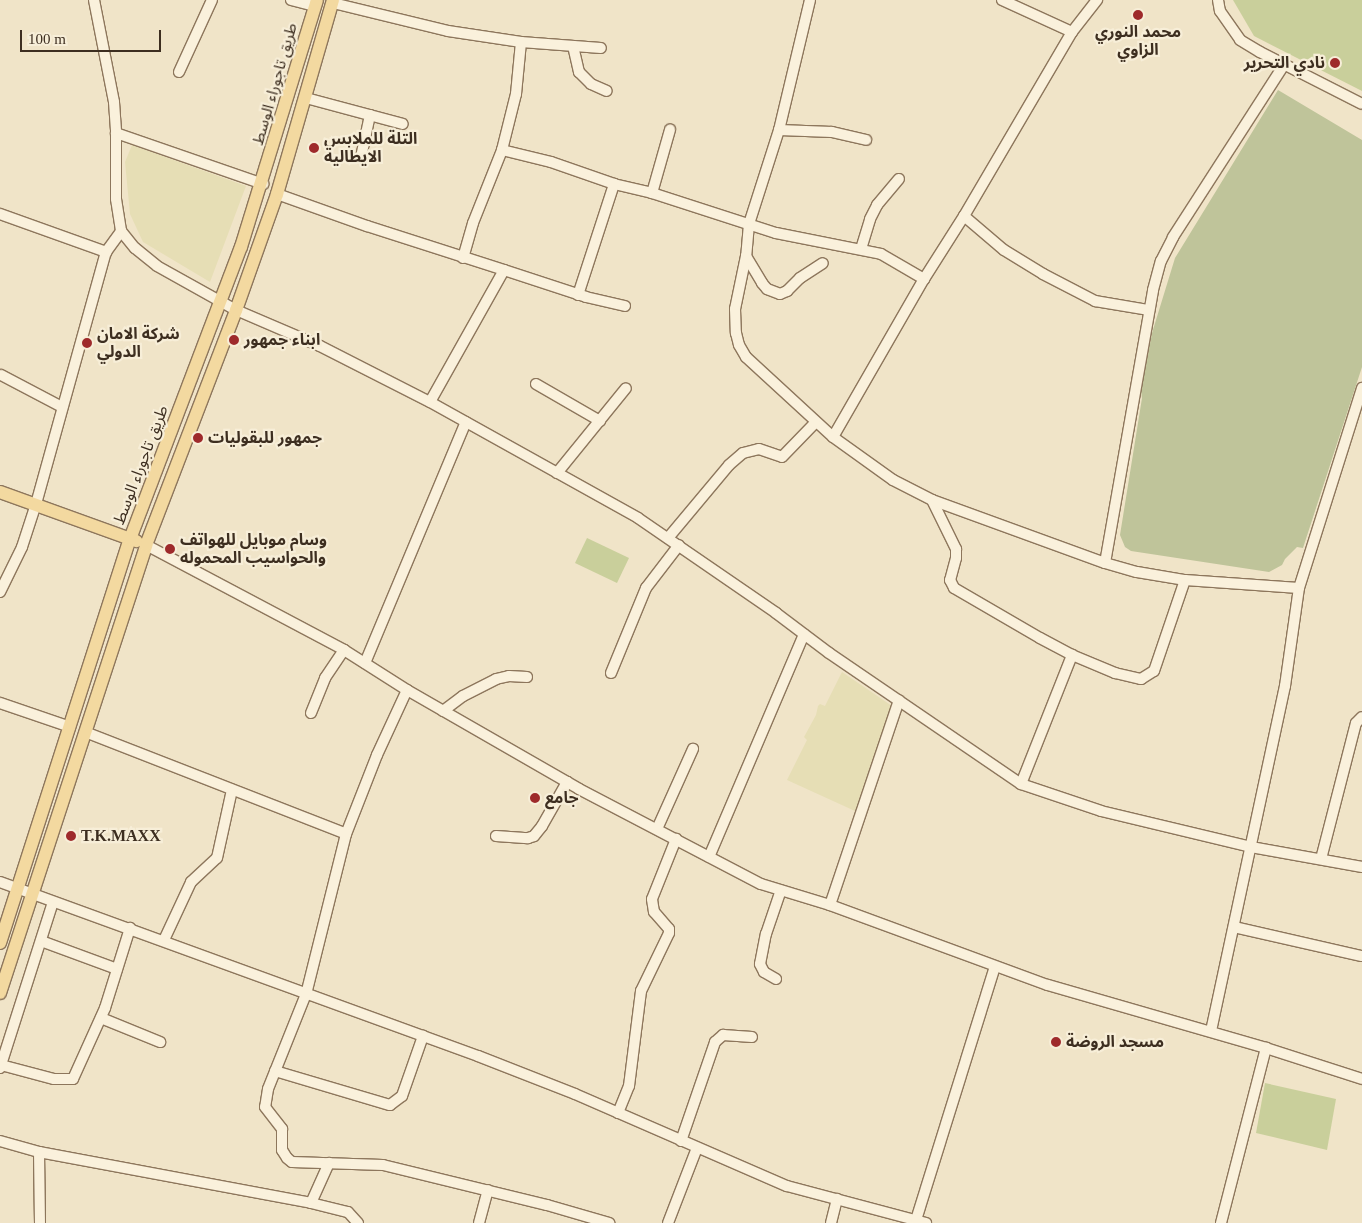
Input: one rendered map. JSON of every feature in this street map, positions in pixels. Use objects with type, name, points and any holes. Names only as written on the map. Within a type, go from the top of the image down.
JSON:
[{"type":"main road","points":[[0,993],[146,545],[236,310],[277,194],[333,2]]},
{"type":"main road","name":"طريق تاجوراء الوسط","points":[[0,943],[130,539],[222,302],[263,184],[316,3]]},
{"type":"main road","points":[[0,492],[146,545]]},
{"type":"street","points":[[94,0],[114,102],[116,199],[121,231],[135,248],[157,266],[236,310],[320,346],[430,402],[638,518],[1021,784],[1101,811],[1251,847],[1362,866]]},
{"type":"street","points":[[179,72],[212,0]]},
{"type":"street","points":[[290,0],[316,3]]},
{"type":"street","points":[[810,0],[779,130],[749,224],[746,256],[735,309],[736,333],[739,345],[746,357],[833,437],[893,480],[932,500],[1105,563],[1185,580],[1299,588]]},
{"type":"street","points":[[1002,0],[1072,32]]},
{"type":"street","points":[[833,437],[924,279],[964,216],[1072,32],[1097,0]]},
{"type":"street","points":[[1218,0],[1220,11],[1240,40],[1284,65],[1362,104]]},
{"type":"street","points":[[333,2],[448,31],[521,42],[601,48]]},
{"type":"street","points":[[463,258],[473,223],[502,150],[516,94],[521,42]]},
{"type":"street","points":[[573,46],[579,72],[591,84],[607,91]]},
{"type":"street","points":[[1105,563],[1150,310],[1161,261],[1173,237],[1284,65]]},
{"type":"street","points":[[306,98],[403,124]]},
{"type":"street","points":[[361,157],[370,115]]},
{"type":"street","points":[[652,193],[670,130]]},
{"type":"street","points":[[779,130],[832,132],[866,140]]},
{"type":"street","points":[[116,133],[263,184]]},
{"type":"street","points":[[502,150],[551,162],[614,184],[652,193],[776,234],[880,254],[924,279]]},
{"type":"street","points":[[861,249],[876,205],[899,179]]},
{"type":"street","points":[[578,295],[614,184]]},
{"type":"street","points":[[277,194],[463,258],[486,262],[578,295],[625,306]]},
{"type":"street","points":[[0,214],[106,252]]},
{"type":"street","points":[[964,216],[1004,250],[1042,274],[1095,301],[1150,310]]},
{"type":"street","points":[[0,591],[16,561],[36,504],[106,252],[121,231]]},
{"type":"street","points":[[746,256],[767,289],[780,294],[787,292],[800,278],[823,262]]},
{"type":"street","points":[[430,402],[504,270]]},
{"type":"street","points":[[1,376],[62,407]]},
{"type":"street","points":[[536,384],[600,421]]},
{"type":"street","points":[[558,473],[626,388]]},
{"type":"street","points":[[1211,1031],[1285,686],[1299,588],[1362,388]]},
{"type":"street","points":[[365,663],[466,422]]},
{"type":"street","points":[[668,538],[729,465],[743,453],[758,449],[782,457],[815,422]]},
{"type":"street","points":[[932,500],[956,549],[956,558],[950,580],[952,586],[993,612],[1072,655],[1136,679],[1150,675],[1156,665],[1185,580]]},
{"type":"street","points":[[146,545],[344,650],[407,690],[567,782],[753,880],[830,905],[995,967],[1095,1000],[1211,1031],[1362,1079]]},
{"type":"street","points":[[611,672],[646,588],[679,545]]},
{"type":"street","points":[[709,857],[804,634]]},
{"type":"street","points":[[311,713],[325,678],[344,650]]},
{"type":"street","points":[[1021,784],[1072,655]]},
{"type":"street","points":[[443,711],[463,696],[496,679],[510,676],[527,677]]},
{"type":"street","points":[[407,690],[377,755],[346,834],[306,994],[268,1089],[265,1107],[282,1129],[284,1155],[292,1162],[383,1165],[488,1190],[609,1223]]},
{"type":"street","points":[[830,905],[899,700]]},
{"type":"street","points":[[0,703],[70,727]]},
{"type":"street","points":[[1321,859],[1356,723],[1362,717]]},
{"type":"street","points":[[85,732],[346,834]]},
{"type":"street","points":[[657,829],[693,749]]},
{"type":"street","points":[[496,836],[528,838],[534,836],[567,782]]},
{"type":"street","points":[[164,940],[191,882],[217,858],[232,790]]},
{"type":"street","points":[[618,1113],[629,1086],[641,991],[669,933],[669,928],[654,912],[652,899],[676,839]]},
{"type":"street","points":[[0,882],[164,940],[536,1078],[787,1186],[921,1222],[995,967]]},
{"type":"street","points":[[776,979],[764,972],[760,964],[766,934],[781,890]]},
{"type":"street","points":[[53,902],[0,1067],[54,1079],[73,1078],[101,1018],[130,928]]},
{"type":"street","points":[[1234,927],[1362,956]]},
{"type":"street","points":[[41,941],[117,969]]},
{"type":"street","points":[[101,1018],[160,1042]]},
{"type":"street","points":[[681,1140],[715,1042],[723,1035],[752,1037]]},
{"type":"street","points":[[275,1071],[390,1105],[402,1096],[423,1036]]},
{"type":"street","points":[[1221,1223],[1266,1048]]},
{"type":"street","points":[[0,1141],[39,1152],[311,1203],[348,1212],[358,1223]]},
{"type":"street","points":[[668,1223],[697,1148]]},
{"type":"street","points":[[39,1152],[40,1223]]},
{"type":"street","points":[[311,1203],[329,1163]]},
{"type":"street","points":[[479,1223],[488,1190]]},
{"type":"street","points":[[831,1223],[836,1199]]},
{"type":"shaded area","points":[[132,145],[246,186],[210,282],[143,242],[130,214],[125,162]]},
{"type":"shaded area","points":[[842,672],[892,706],[855,811],[787,780],[807,740],[804,737],[816,715],[818,706],[820,704],[825,706]]},
{"type":"green space","name":"نادي التحرير","points":[[1233,0],[1362,0],[1362,91],[1254,36]]},
{"type":"green space","points":[[1278,90],[1362,140],[1362,367],[1303,548],[1297,547],[1285,559],[1282,565],[1269,572],[1131,551],[1125,547],[1120,535],[1142,398],[1141,391],[1152,333],[1175,258]]},
{"type":"green space","points":[[587,538],[629,558],[617,583],[575,563]]},
{"type":"green space","points":[[1265,1083],[1336,1099],[1327,1150],[1256,1133]]},
{"type":"place","name":"محمد النوري الزاوي","points":[[1138,15]]},
{"type":"place","name":"نادي التحرير","points":[[1335,63]]},
{"type":"place","name":"التلة للملابس الايطالية","points":[[314,148]]},
{"type":"place","name":"ابناء جمهور","points":[[234,340]]},
{"type":"place","name":"شركة الامان الدولي","points":[[87,343]]},
{"type":"place","name":"جمهور للبقوليات","points":[[198,438]]},
{"type":"place","name":"وسام موبايل للهواتف والحواسيب المحموله","points":[[170,549]]},
{"type":"place","name":"جامع","points":[[535,798]]},
{"type":"place","name":"T.K.MAXX","points":[[71,836]]},
{"type":"place","name":"مسجد الروضة","points":[[1056,1042]]}]
